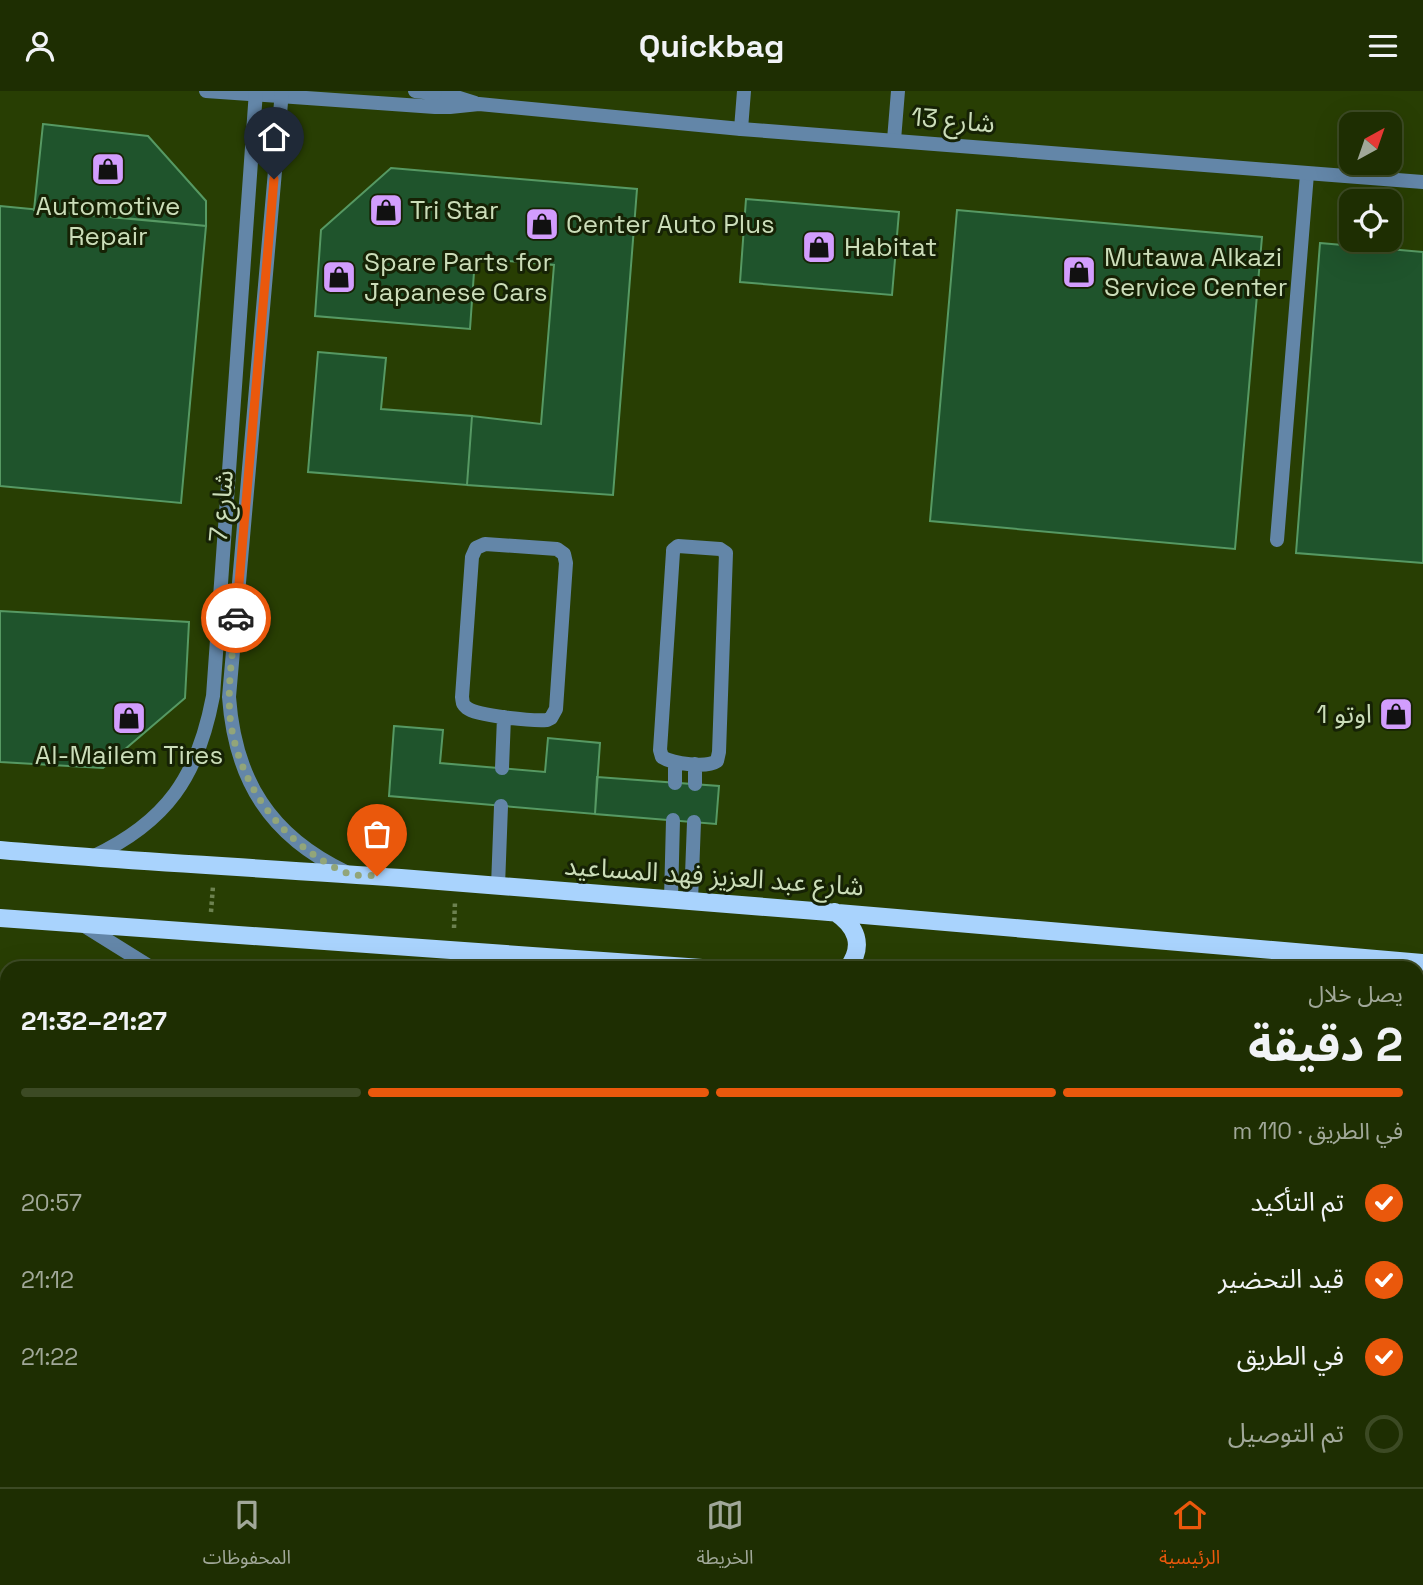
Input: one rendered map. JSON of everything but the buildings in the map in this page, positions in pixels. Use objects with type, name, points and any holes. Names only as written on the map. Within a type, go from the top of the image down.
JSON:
[{"type":"main road","name":"شارع عبد العزيز فهد المساعيد","points":[[0,850],[457,882],[1400,961]]},
{"type":"main road","points":[[835,912],[847,920],[855,932],[857,947],[852,961]]},
{"type":"main road","points":[[0,918],[584,961]]},
{"type":"street","name":"شارع 13","points":[[206,91],[281,94],[435,107],[479,104],[741,129],[1423,182]]},
{"type":"street","name":"شارع 13","points":[[415,91],[450,95],[479,104]]},
{"type":"street","points":[[741,129],[744,91]]},
{"type":"street","points":[[894,140],[898,91]]},
{"type":"street","name":"شارع 7","points":[[89,858],[136,832],[174,795],[189,772],[208,723],[213,696],[256,93]]},
{"type":"street","name":"شارع 7","points":[[281,94],[229,697],[231,725],[244,771],[262,804],[280,827],[301,846],[325,862],[351,874]]},
{"type":"street","points":[[1277,540],[1307,174]]},
{"type":"street","points":[[485,544],[556,549],[564,554],[566,563],[554,714],[551,718],[542,720],[504,717],[475,712],[463,704],[473,551],[485,544]]},
{"type":"street","points":[[678,546],[720,549],[725,551],[726,556],[719,752],[714,764],[695,764],[665,759],[660,750],[673,550],[678,546]]},
{"type":"street","points":[[502,768],[504,717]]},
{"type":"street","points":[[675,762],[675,783]]},
{"type":"street","points":[[695,764],[695,784]]},
{"type":"street","points":[[498,886],[501,806]]},
{"type":"street","points":[[671,899],[673,820]]},
{"type":"street","points":[[691,901],[694,822]]},
{"type":"street","points":[[83,925],[141,961]]},
{"type":"path","points":[[210,934],[214,865]]},
{"type":"path","points":[[453,950],[457,882]]},
{"type":"way so far","points":[[236,618],[229,697],[231,725],[248,779],[262,804],[280,827],[301,846],[325,862],[351,874],[377,876]]},
{"type":"place","name":"Automotive Repair","points":[[108,169]]},
{"type":"place","name":"Tri Star","points":[[386,210]]},
{"type":"place","name":"Center Auto Plus","points":[[542,224]]},
{"type":"place","name":"Habitat","points":[[819,247]]},
{"type":"place","name":"Mutawa Alkazi Service Center","points":[[1079,272]]},
{"type":"place","name":"Spare Parts for Japanese Cars","points":[[339,277]]},
{"type":"place","name":"اوتو 1","points":[[1396,714]]},
{"type":"place","name":"Al-Mailem Tires","points":[[129,718]]},
{"type":"route","points":[[236,618],[274,179]]}]
